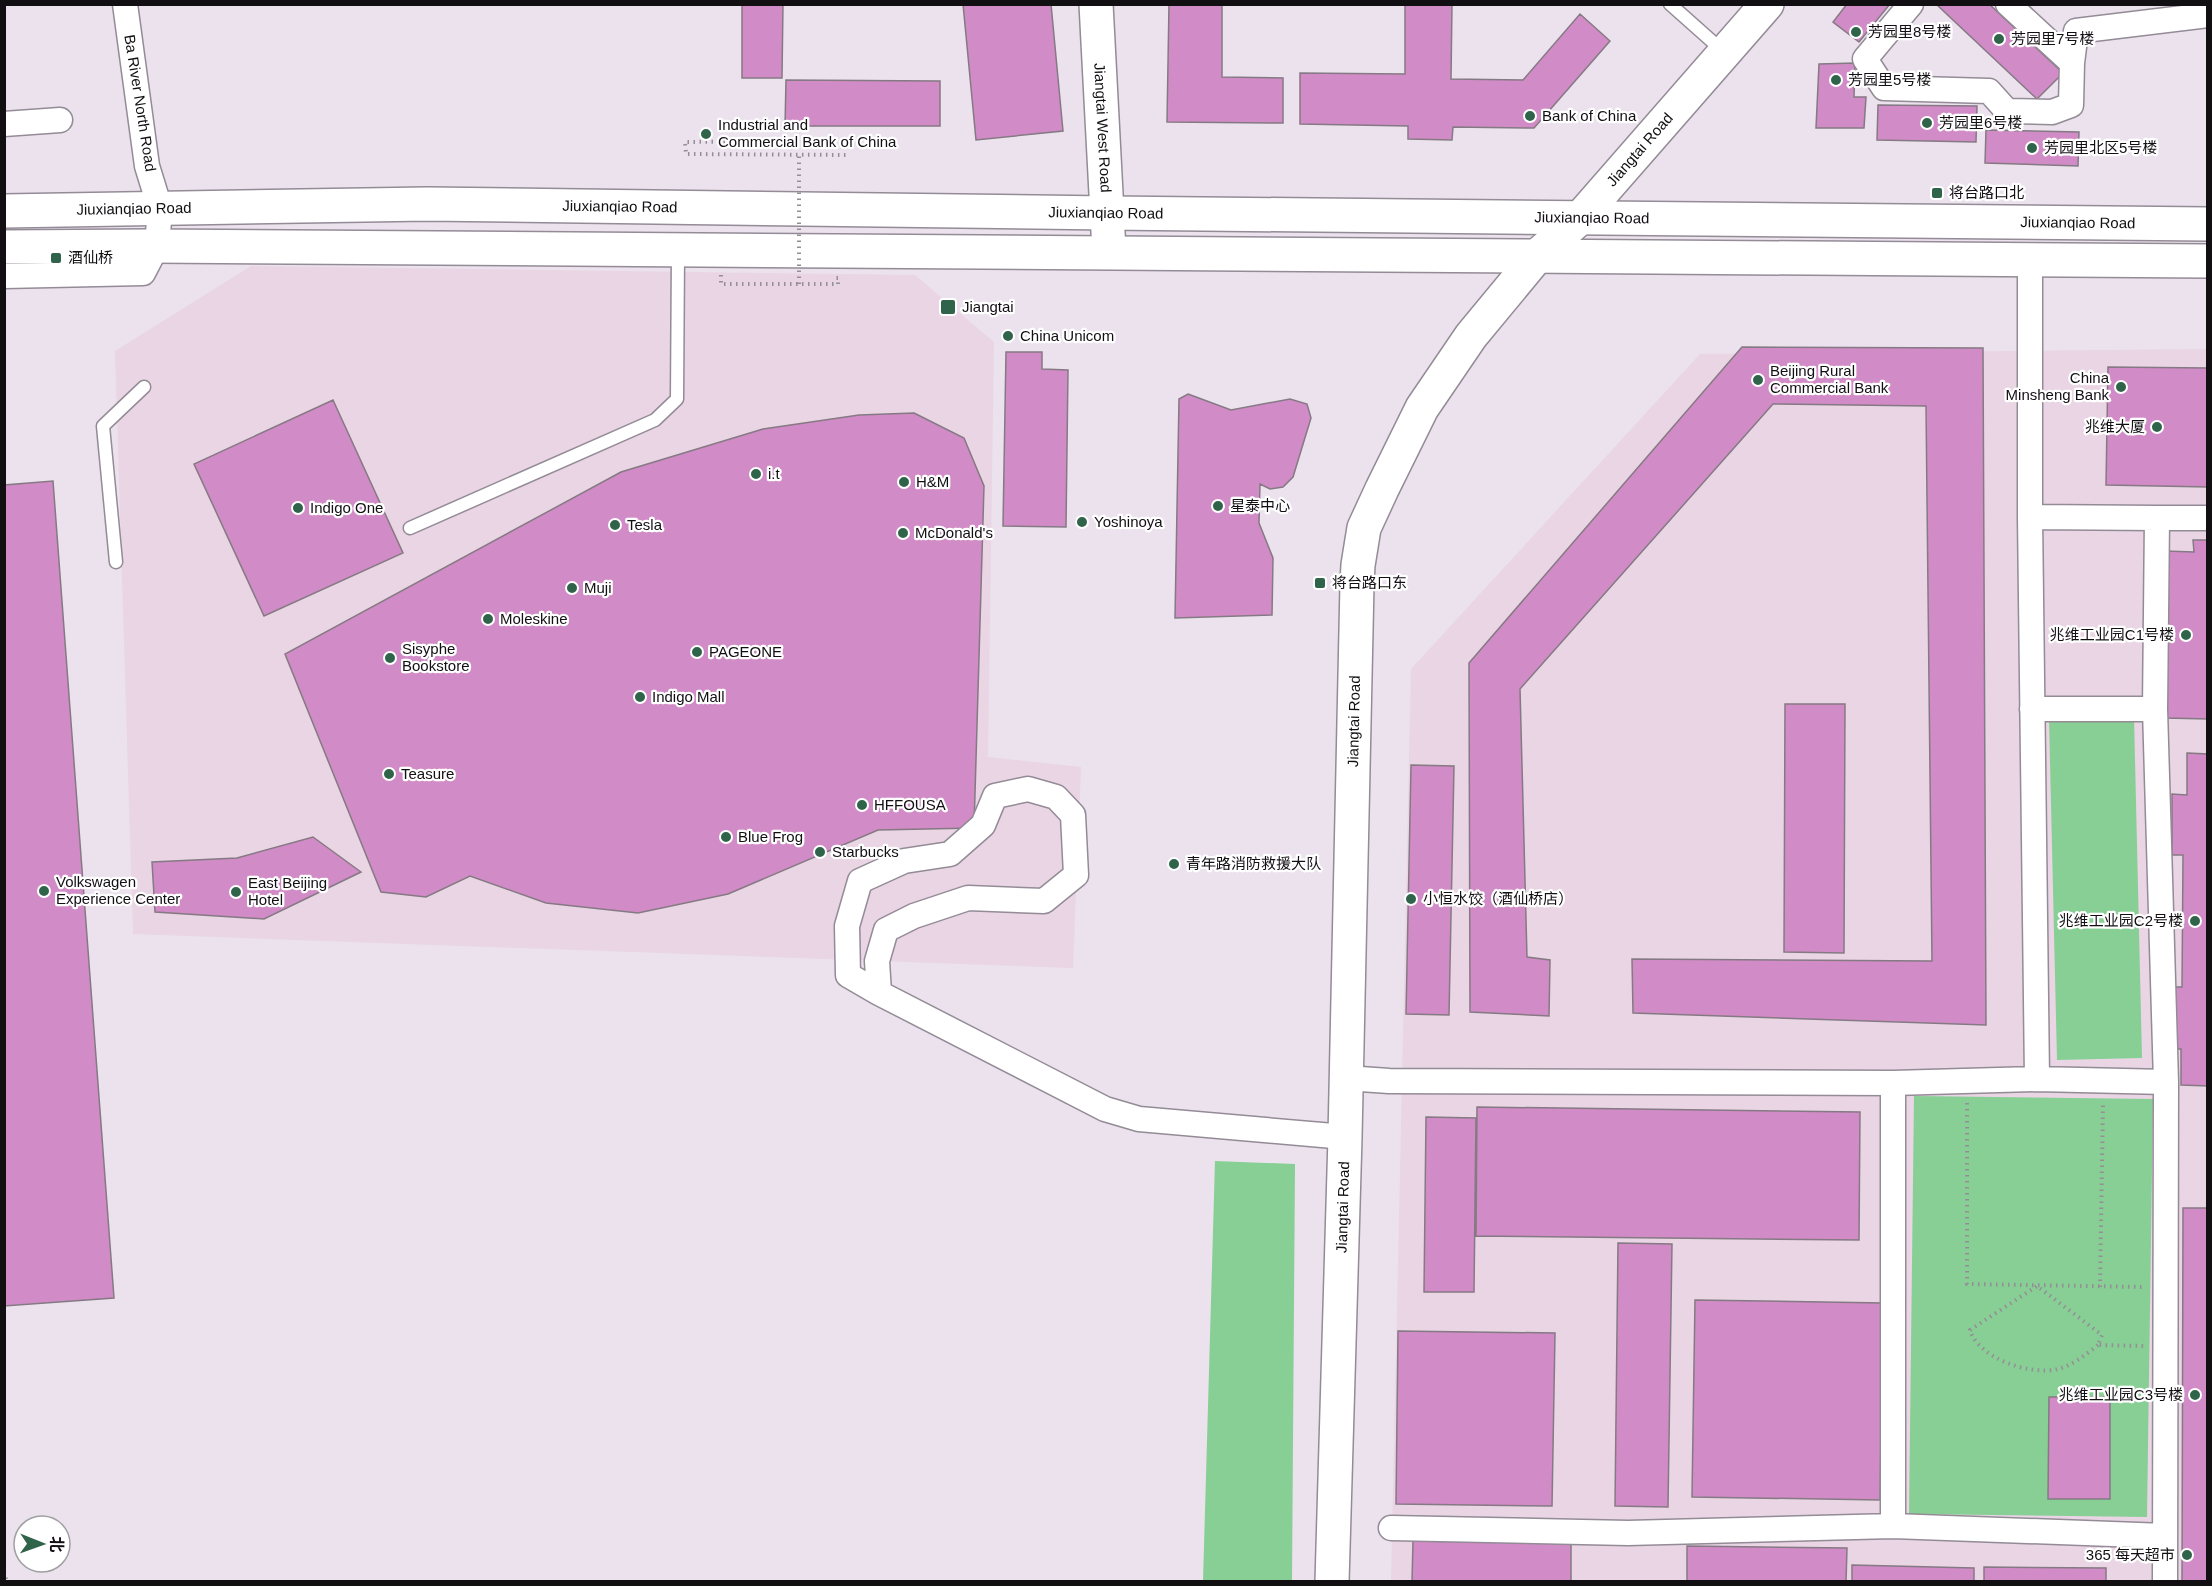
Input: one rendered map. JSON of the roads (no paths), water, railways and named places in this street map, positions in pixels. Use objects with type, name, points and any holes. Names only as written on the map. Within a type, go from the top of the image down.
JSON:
[{"type":"main road","name":"Jiangtai West Road","points":[[1096,4],[1108,213],[1108,252]]},
{"type":"main road","name":"Jiangtai Road","points":[[1332,1581],[1358,565],[1364,528],[1422,408],[1471,336],[1538,255],[1580,218],[1767,4]]},
{"type":"main road","name":"Jiuxianqiao Road","points":[[4,211],[427,204],[2208,224]]},
{"type":"main road","points":[[4,247],[678,249],[2208,261]]},
{"type":"street","name":"Ba River North Road","points":[[4,276],[143,273],[157,246],[160,208],[147,166],[125,4]]},
{"type":"street","points":[[1911,4],[1865,59],[1884,88],[1989,92],[2007,111],[2052,112],[2071,105],[2072,63],[2076,31],[2208,15]]},
{"type":"street","points":[[2008,4],[2072,63]]},
{"type":"street","points":[[4,124],[60,120]]},
{"type":"street","points":[[2030,260],[2030,517],[2037,1079]]},
{"type":"street","points":[[2030,517],[2208,518]]},
{"type":"street","points":[[2157,518],[2155,709],[2166,1082],[2165,1581]]},
{"type":"street","points":[[2032,709],[2155,709]]},
{"type":"street","points":[[879,993],[877,960],[886,930],[914,916],[968,898],[1044,900],[1076,875],[1073,814],[1056,797],[1028,789],[995,796],[983,825],[950,854],[904,861],[860,881],[847,926],[848,975],[879,993],[1104,1109],[1139,1119],[1345,1137]]},
{"type":"street","points":[[1346,1078],[1389,1081],[1893,1083],[2037,1079],[2166,1082]]},
{"type":"street","points":[[1893,1083],[1893,1526]]},
{"type":"street","points":[[1391,1528],[1628,1533],[1893,1526],[2165,1536]]},
{"type":"lane","points":[[1670,4],[1724,53]]},
{"type":"lane","points":[[410,528],[655,420],[678,399],[678,249]]},
{"type":"lane","points":[[116,562],[103,426],[144,387]]},
{"type":"place","name":"芳园里8号楼","points":[[1856,32]]},
{"type":"place","name":"芳园里7号楼","points":[[1999,39]]},
{"type":"place","name":"芳园里5号楼","points":[[1836,80]]},
{"type":"place","name":"Bank of China","points":[[1530,116]]},
{"type":"place","name":"芳园里6号楼","points":[[1927,123]]},
{"type":"place","name":"Industrial and Commercial Bank of China","points":[[706,134]]},
{"type":"place","name":"芳园里北区5号楼","points":[[2032,148]]},
{"type":"place","name":"将台路口北","points":[[1937,193]]},
{"type":"place","name":"酒仙桥","points":[[56,258]]},
{"type":"place","name":"Jiangtai","points":[[948,307]]},
{"type":"place","name":"China Unicom","points":[[1008,336]]},
{"type":"place","name":"Beijing Rural Commercial Bank","points":[[1758,380]]},
{"type":"place","name":"China Minsheng Bank","points":[[2121,387]]},
{"type":"place","name":"兆维大厦","points":[[2157,427]]},
{"type":"place","name":"i.t","points":[[756,474]]},
{"type":"place","name":"H&M","points":[[904,482]]},
{"type":"place","name":"星泰中心","points":[[1218,506]]},
{"type":"place","name":"Indigo One","points":[[298,508]]},
{"type":"place","name":"Yoshinoya","points":[[1082,522]]},
{"type":"place","name":"Tesla","points":[[615,525]]},
{"type":"place","name":"McDonald's","points":[[903,533]]},
{"type":"place","name":"将台路口东","points":[[1320,583]]},
{"type":"place","name":"Muji","points":[[572,588]]},
{"type":"place","name":"Moleskine","points":[[488,619]]},
{"type":"place","name":"兆维工业园C1号楼","points":[[2186,635]]},
{"type":"place","name":"PAGEONE","points":[[697,652]]},
{"type":"place","name":"Sisyphe Bookstore","points":[[390,658]]},
{"type":"place","name":"Indigo Mall","points":[[640,697]]},
{"type":"place","name":"Teasure","points":[[389,774]]},
{"type":"place","name":"HFFOUSA","points":[[862,805]]},
{"type":"place","name":"Blue Frog","points":[[726,837]]},
{"type":"place","name":"Starbucks","points":[[820,852]]},
{"type":"place","name":"青年路消防救援大队","points":[[1174,864]]},
{"type":"place","name":"Volkswagen Experience Center","points":[[44,891]]},
{"type":"place","name":"East Beijing Hotel","points":[[236,892]]},
{"type":"place","name":"小恒水饺（酒仙桥店）","points":[[1411,899]]},
{"type":"place","name":"兆维工业园C2号楼","points":[[2195,921]]},
{"type":"place","name":"兆维工业园C3号楼","points":[[2195,1395]]},
{"type":"place","name":"365 每天超市","points":[[2187,1555]]}]
